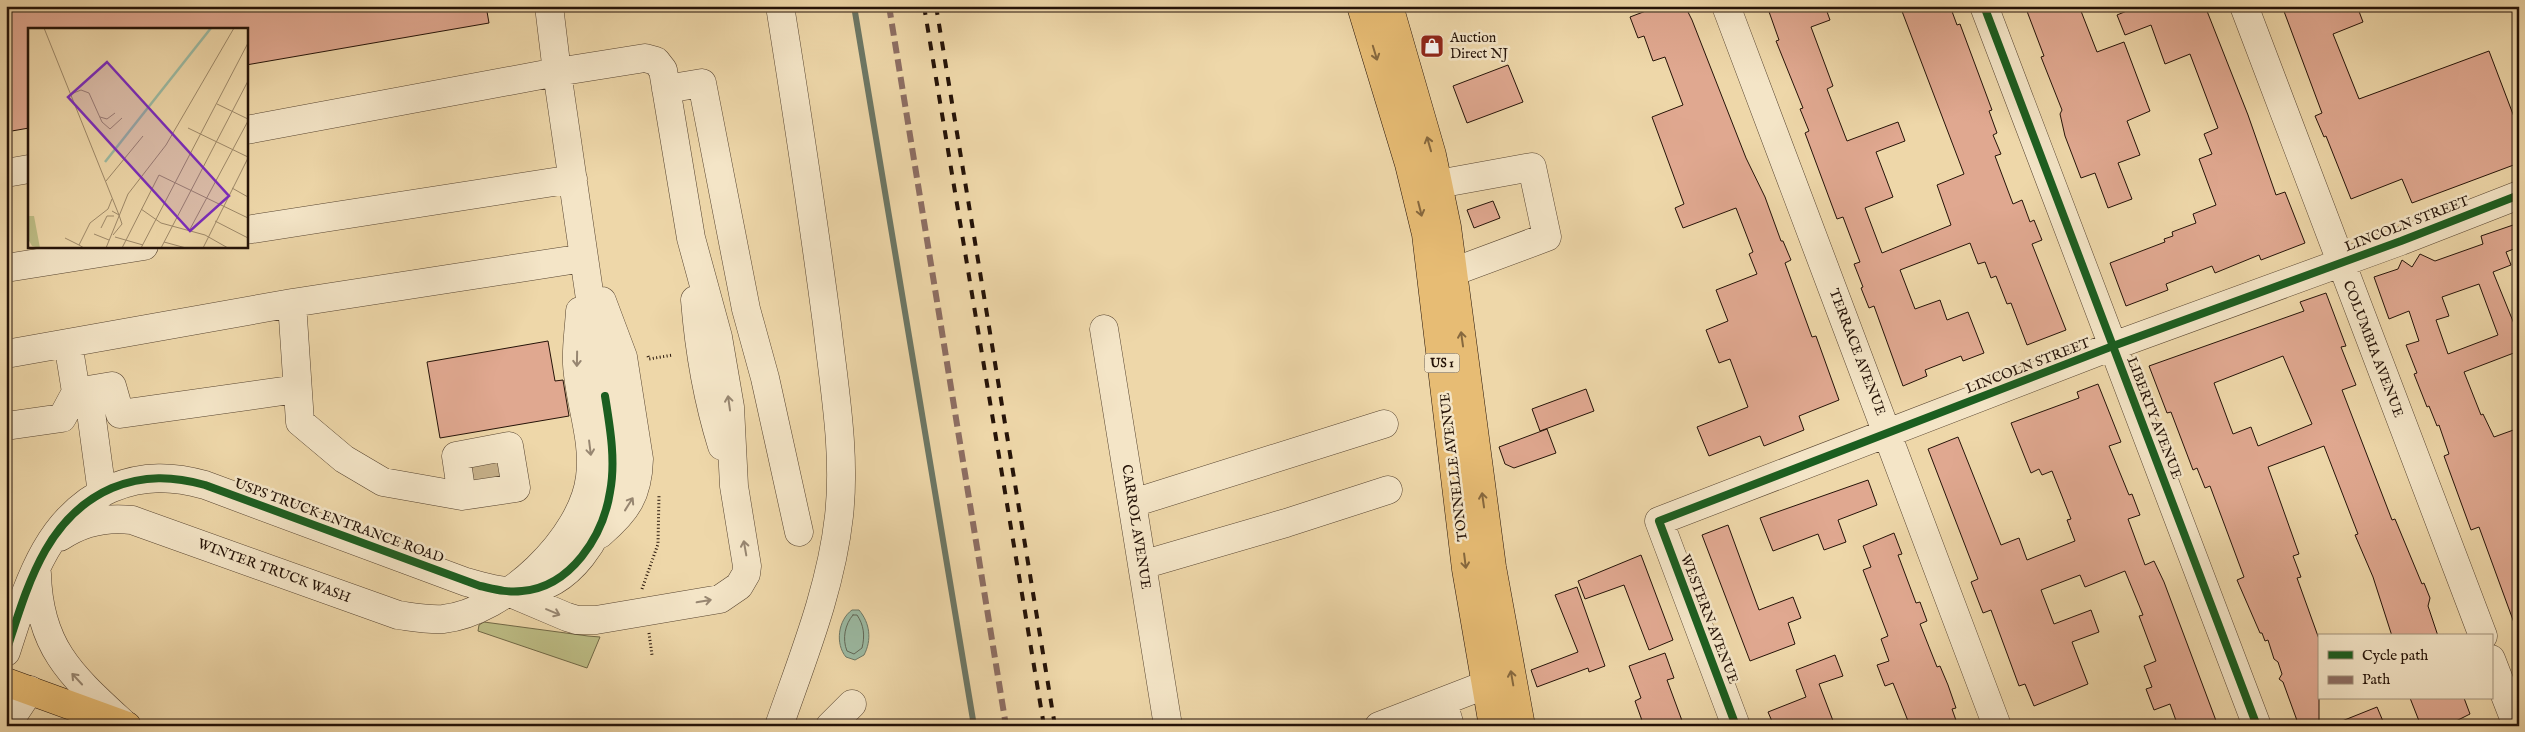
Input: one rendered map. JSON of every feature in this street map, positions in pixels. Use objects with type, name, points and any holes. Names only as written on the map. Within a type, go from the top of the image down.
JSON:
[{"type":"main road","name":"TONNELLE AVENUE","points":[[1361,6],[1409,164],[1426,234],[1466,569],[1485,685],[1494,726]]},
{"type":"main road","name":"TONNELLE AVENUE","points":[[1388,6],[1432,155],[1438,184],[1453,272],[1492,567],[1520,726]]},
{"type":"main road","points":[[18,686],[126,725]]},
{"type":"street","points":[[508,592],[558,545],[582,508],[587,493],[605,396],[549,6]]},
{"type":"street","points":[[779,726],[823,600],[839,515],[842,465],[836,397],[809,184],[780,6]]},
{"type":"street","name":"TERRACE AVENUE","points":[[1726,6],[1997,726]]},
{"type":"street","name":"LIBERTY AVENUE","points":[[1984,6],[2257,726]]},
{"type":"street","name":"COLUMBIA AVENUE","points":[[2244,6],[2481,634]]},
{"type":"street","name":"USPS TRUCK ENTRANCE ROAD","points":[[6,652],[41,557],[66,519],[82,505],[102,493],[121,485],[158,477],[191,481],[466,582],[508,592],[555,613],[577,620],[612,618],[720,599],[732,592],[743,580],[747,566],[734,486],[730,407],[715,378],[718,337],[691,238],[663,70],[656,61],[645,58],[557,72]]},
{"type":"street","points":[[248,130],[557,72]]},
{"type":"street","points":[[666,89],[702,83],[746,309],[765,378],[799,532]]},
{"type":"street","points":[[1438,184],[1532,167],[1547,236],[1453,272]]},
{"type":"street","points":[[6,173],[28,169]]},
{"type":"street","points":[[248,230],[573,179]]},
{"type":"street","name":"LINCOLN STREET","points":[[1659,521],[2113,346],[2519,195]]},
{"type":"street","points":[[6,268],[131,248]]},
{"type":"street","points":[[6,354],[292,303],[584,258]]},
{"type":"street","points":[[292,303],[300,422],[344,460],[383,482],[465,478],[516,488],[509,465],[509,446],[456,456],[465,478]]},
{"type":"street","name":"CARROL AVENUE","points":[[1104,329],[1168,726]]},
{"type":"street","points":[[68,343],[82,391],[97,458],[102,493]]},
{"type":"street","points":[[6,426],[62,418],[82,391],[112,386],[120,414],[297,389]]},
{"type":"street","name":"USPS TRUCK ENTRANCE ROAD","points":[[508,592],[530,590],[552,582],[582,556],[595,539],[606,510],[612,478],[611,442],[605,396]]},
{"type":"street","points":[[1132,503],[1384,424]]},
{"type":"street","points":[[1142,565],[1286,523],[1388,490]]},
{"type":"street","name":"WINTER TRUCK WASH","points":[[6,588],[66,533],[97,520],[121,519],[139,522],[374,608],[398,615],[423,619],[445,618],[466,613],[508,592]]},
{"type":"street","name":"WESTERN AVENUE","points":[[1659,521],[1736,726]]},
{"type":"street","points":[[41,557],[40,614],[52,643],[70,671],[126,725]]},
{"type":"street","points":[[2492,662],[2517,725]]},
{"type":"street","points":[[1383,725],[1446,714],[1485,685]]},
{"type":"street","points":[[6,726],[18,686]]},
{"type":"street","points":[[830,726],[852,704]]},
{"type":"path","points":[[652,359],[673,355]]},
{"type":"path","points":[[648,627],[652,655]]},
{"type":"green space","points":[[484,622],[600,637],[587,668],[478,631],[479,625]]},
{"type":"water","points":[[852,610],[859,610],[863,615],[869,632],[867,649],[864,655],[855,660],[846,657],[840,646],[839,639],[841,626],[847,614]]},
{"type":"building","points":[[6,6],[486,6],[489,23],[248,65],[248,28],[28,28],[28,128],[6,132]]},
{"type":"building","points":[[1659,6],[1685,6],[1692,20],[1746,158],[1765,197],[1781,241],[1783,241],[1791,260],[1785,263],[1812,337],[1816,336],[1839,400],[1799,416],[1804,430],[1764,446],[1760,436],[1709,456],[1697,427],[1748,407],[1730,359],[1719,363],[1706,330],[1728,321],[1716,290],[1757,274],[1749,254],[1753,252],[1736,208],[1683,228],[1675,208],[1684,204],[1652,117],[1683,105],[1665,57],[1653,61],[1644,36],[1638,38],[1630,17]]},
{"type":"building","points":[[1767,6],[1825,6],[1830,20],[1811,27],[1833,86],[1827,89],[1847,141],[1898,122],[1905,141],[1876,152],[1893,197],[1865,208],[1882,253],[1951,225],[1937,185],[1964,174],[1900,6],[1950,6],[1957,25],[1960,24],[1992,110],[1989,111],[1997,133],[1993,135],[2001,154],[1995,156],[2013,204],[2022,200],[2030,222],[2034,220],[2042,240],[2032,244],[2066,330],[2027,345],[2011,303],[2007,304],[1996,276],[1991,278],[1985,262],[1978,264],[1970,243],[1900,270],[1915,309],[1940,300],[1947,320],[1968,312],[1984,353],[1963,361],[1961,356],[1925,370],[1927,376],[1903,386],[1874,306],[1869,308],[1861,288],[1863,287],[1854,264],[1860,262],[1843,217],[1837,219],[1805,133],[1809,131],[1800,109],[1803,108],[1776,41],[1779,40]]},
{"type":"building","points":[[2025,6],[2079,6],[2097,52],[2124,42],[2150,111],[2127,121],[2140,155],[2118,163],[2132,199],[2108,208],[2095,173],[2081,178],[2065,136],[2060,114],[2062,110],[2041,57],[2044,56]]},
{"type":"building","points":[[2139,6],[2205,6],[2248,115],[2276,195],[2285,192],[2305,243],[2261,260],[2259,255],[2215,273],[2212,266],[2166,284],[2168,290],[2126,306],[2110,263],[2165,242],[2164,239],[2173,236],[2172,232],[2196,223],[2193,214],[2216,205],[2199,159],[2212,154],[2204,134],[2218,128],[2190,54],[2165,64],[2151,25],[2125,35],[2117,15]]},
{"type":"building","points":[[2282,6],[2357,6],[2363,22],[2333,34],[2359,99],[2489,51],[2519,130],[2519,163],[2412,203],[2402,179],[2351,199],[2326,136],[2324,137],[2315,116],[2322,113]]},
{"type":"building","points":[[1508,65],[1523,102],[1467,123],[1453,86]]},
{"type":"building","points":[[1493,201],[1500,218],[1474,228],[1467,210]]},
{"type":"building","points":[[2519,223],[2519,247],[2506,252],[2511,265],[2493,272],[2519,336],[2519,351],[2464,372],[2481,415],[2483,414],[2494,437],[2519,428],[2519,630],[2517,631],[2479,527],[2471,530],[2444,456],[2449,454],[2439,425],[2437,426],[2429,406],[2427,407],[2414,374],[2417,373],[2406,345],[2419,341],[2409,311],[2389,319],[2374,277],[2398,269],[2402,260],[2412,267],[2420,254],[2435,261],[2483,244],[2481,236]],"holes":[[[2479,284],[2498,335],[2448,354],[2436,320],[2449,316],[2442,297]]]},
{"type":"building","points":[[2326,293],[2346,346],[2341,347],[2356,385],[2342,390],[2392,520],[2395,519],[2422,584],[2424,583],[2430,598],[2428,606],[2437,634],[2391,634],[2373,577],[2355,535],[2358,534],[2324,446],[2268,467],[2299,554],[2293,556],[2301,577],[2297,578],[2318,636],[2319,726],[2299,726],[2283,682],[2279,679],[2282,674],[2278,662],[2274,659],[2268,640],[2265,641],[2262,633],[2260,633],[2237,580],[2244,577],[2210,486],[2205,488],[2197,468],[2193,470],[2171,412],[2167,413],[2149,366],[2304,311],[2300,302]],"holes":[[[2283,356],[2312,424],[2258,446],[2251,427],[2233,434],[2214,383]]]},
{"type":"building","points":[[548,341],[555,381],[563,380],[569,416],[440,438],[427,362]]},
{"type":"building","points":[[2098,384],[2121,442],[2109,446],[2129,495],[2132,494],[2140,515],[2128,519],[2145,565],[2154,561],[2164,582],[2218,726],[2178,726],[2170,704],[2154,710],[2146,689],[2152,687],[2144,666],[2156,661],[2139,616],[2143,615],[2125,571],[2085,587],[2080,575],[2041,590],[2054,624],[2091,610],[2099,632],[2072,642],[2088,684],[2034,706],[2025,684],[2019,686],[1991,610],[1983,613],[1971,582],[1978,579],[1928,449],[1958,437],[2001,545],[2019,538],[2027,560],[2075,541],[2067,520],[2071,519],[2052,471],[2042,475],[2039,469],[2031,473],[2011,423],[2079,398],[2077,392]]},
{"type":"building","points":[[1586,389],[1594,411],[1540,431],[1532,409]]},
{"type":"building","points":[[1547,429],[1556,453],[1514,468],[1505,464],[1499,447]]},
{"type":"building","points":[[1868,480],[1877,505],[1838,520],[1846,542],[1824,550],[1818,534],[1773,551],[1760,518]]},
{"type":"building","points":[[1728,525],[1759,610],[1793,597],[1801,618],[1788,623],[1795,644],[1750,661],[1702,535]]},
{"type":"building","points":[[1894,533],[1902,554],[1898,555],[1916,603],[1920,602],[1927,621],[1920,624],[1937,667],[1940,666],[1948,685],[1956,708],[1952,709],[1958,726],[1910,726],[1893,683],[1885,686],[1877,665],[1889,661],[1881,639],[1888,636],[1863,570],[1871,567],[1863,546]]},
{"type":"building","points":[[1641,555],[1673,640],[1649,650],[1624,585],[1585,599],[1578,581]]},
{"type":"building","points":[[1577,587],[1605,666],[1589,672],[1588,668],[1537,687],[1531,670],[1578,652],[1555,595]]},
{"type":"building","points":[[1665,653],[1674,678],[1667,680],[1684,726],[1644,726],[1635,701],[1641,698],[1629,666]]},
{"type":"building","points":[[1835,655],[1843,676],[1819,684],[1835,726],[1774,726],[1768,712],[1806,697],[1796,670]]},
{"type":"building","points":[[2411,700],[2465,700],[2470,714],[2450,724],[2421,726]]},
{"type":"building","points":[[2377,707],[2385,726],[2332,726],[2332,725]]},
{"type":"waterway","points":[[854,6],[974,726]]},
{"type":"tunnel","points":[[473,478],[507,473]]},
{"type":"railway","points":[[924,6],[1044,726]]},
{"type":"railway","points":[[936,6],[1055,726]]},
{"type":"marked path","points":[[889,6],[1006,726]]},
{"type":"cycle path","points":[[1984,6],[2257,726]]},
{"type":"cycle path","points":[[1736,726],[1659,521],[2113,346],[2401,241],[2519,195]]},
{"type":"cycle path","points":[[6,652],[31,580],[42,557],[70,517],[89,501],[112,488],[147,479],[181,480],[205,485],[480,586],[511,591],[522,591],[540,587],[570,570],[582,556],[592,542],[606,509],[612,480],[612,456],[605,396]]},
{"type":"place","name":"Auction Direct NJ","points":[[1432,46]]}]
